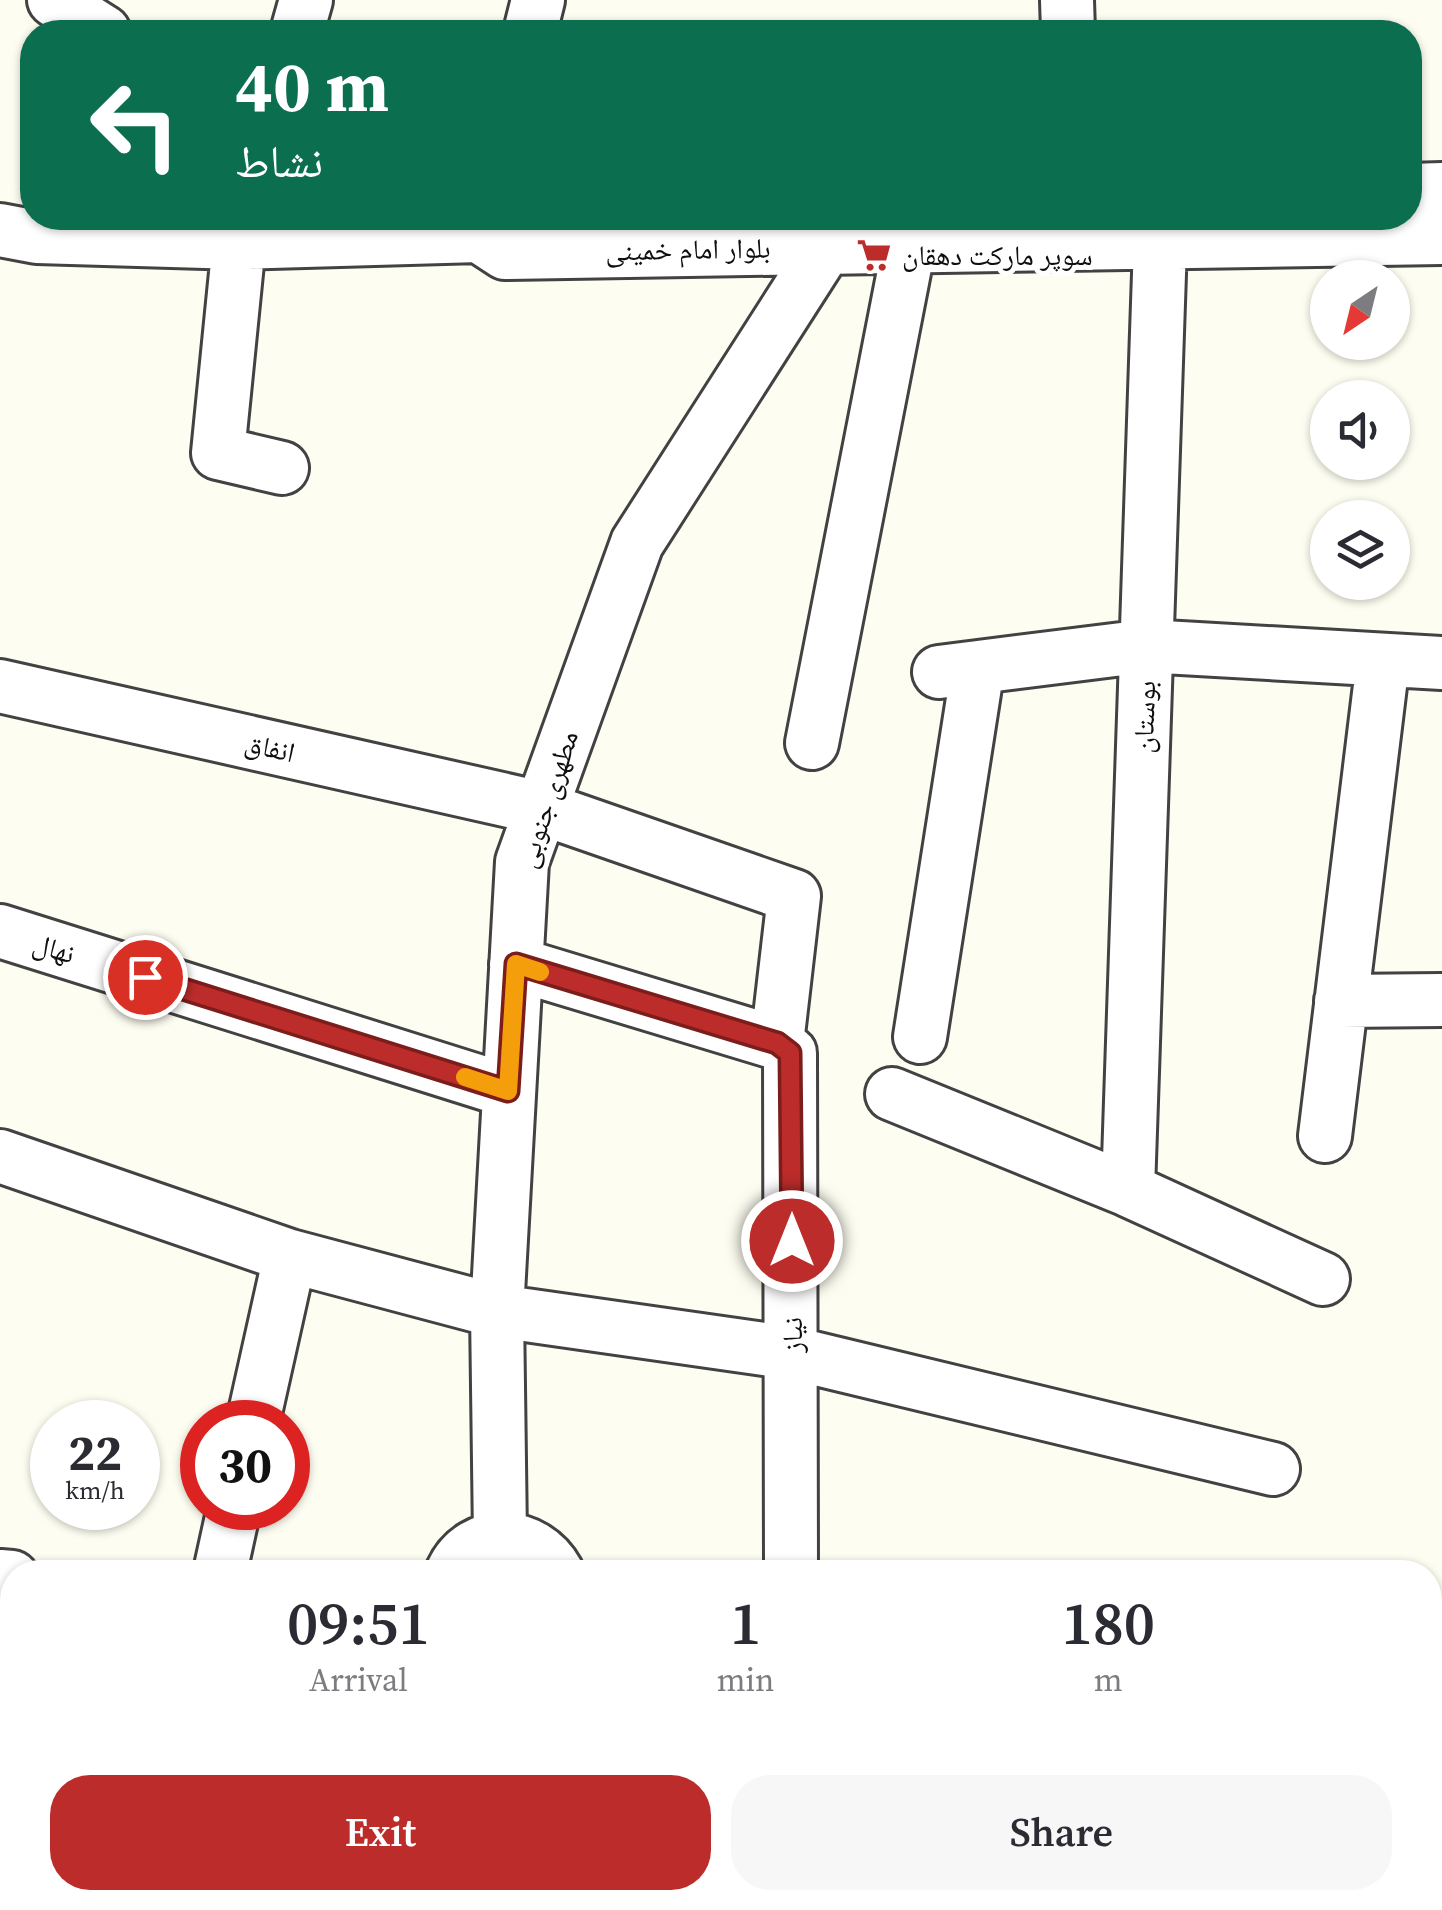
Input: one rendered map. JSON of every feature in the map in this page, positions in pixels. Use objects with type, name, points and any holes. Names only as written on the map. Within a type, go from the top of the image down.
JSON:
[{"type":"street","points":[[54,0],[85,20]]},
{"type":"street","name":"بلوار امام خمینی","points":[[0,230],[37,236],[242,230]]},
{"type":"street","points":[[242,230],[218,453],[282,468]]},
{"type":"street","name":"بلوار امام خمینی","points":[[493,230],[505,253],[1442,238]]},
{"type":"street","name":"بوستان","points":[[1128,1190],[1160,244]]},
{"type":"street","name":"مطهری جنوبی","points":[[500,1538],[496,1310],[522,862],[636,542],[827,246]]},
{"type":"street","points":[[812,743],[909,246]]},
{"type":"street","points":[[920,1037],[958,670],[1146,646],[1442,663]]},
{"type":"street","points":[[1324,1136],[1383,660]]},
{"type":"street","name":"انفاق","points":[[0,686],[541,808],[794,896],[777,1043]]},
{"type":"street","name":"نهال","points":[[0,931],[508,1091]]},
{"type":"street","points":[[516,964],[777,1043]]},
{"type":"street","points":[[1341,1000],[1442,1000]]},
{"type":"street","name":"نیاز","points":[[777,1043],[790,1053],[790,1560]]},
{"type":"street","points":[[892,1094],[1128,1190],[1324,1278]]},
{"type":"street","points":[[0,1156],[290,1256],[496,1310],[792,1353],[1274,1468]]},
{"type":"street","points":[[258,1400],[290,1256]]},
{"type":"street","points":[[223,1560],[229,1530]]},
{"type":"street","points":[[461,1560],[468,1550],[500,1538],[537,1548],[547,1560]]},
{"type":"slow traffic","points":[[465,1077],[508,1091],[516,964],[540,972]]},
{"type":"place","name":"سوپر مارکت دهقان","points":[[874,255]]},
{"type":"route","points":[[145,977],[508,1091],[516,964],[777,1043],[790,1053],[792,1241]]}]
